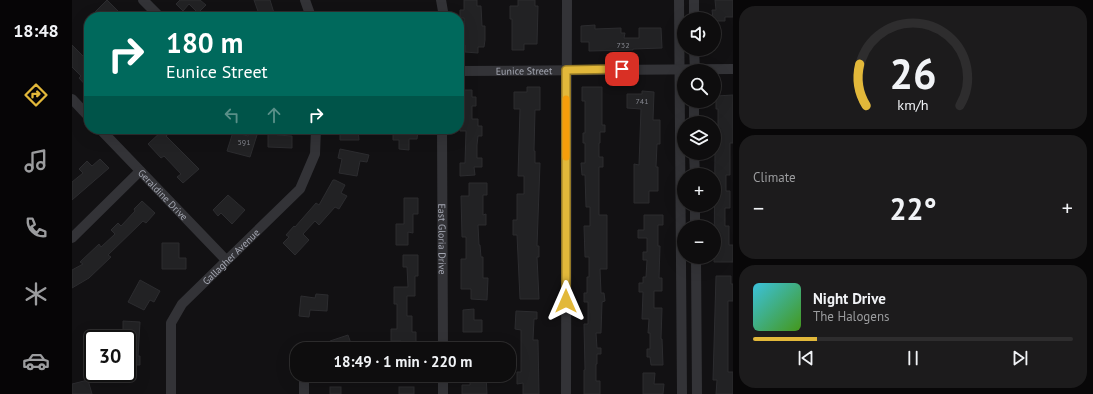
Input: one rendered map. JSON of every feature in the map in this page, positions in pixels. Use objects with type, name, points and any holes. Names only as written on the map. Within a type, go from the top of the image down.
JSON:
[{"type":"street","points":[[143,0],[155,12]]},
{"type":"street","points":[[305,0],[309,12]]},
{"type":"street","points":[[440,0],[443,12]]},
{"type":"street","points":[[566,0],[566,394]]},
{"type":"street","points":[[679,0],[679,64]]},
{"type":"street","points":[[694,0],[694,12]]},
{"type":"street","name":"Eunice Street","points":[[464,70],[677,69]]},
{"type":"street","name":"Eunice Street","points":[[721,69],[733,69]]},
{"type":"street","points":[[72,99],[84,112]]},
{"type":"street","points":[[679,108],[682,394]]},
{"type":"street","name":"Geraldine Drive","points":[[105,134],[226,260]]},
{"type":"street","name":"Gallagher Avenue","points":[[171,394],[171,323],[182,304],[300,189],[315,154],[316,134]]},
{"type":"street","name":"East Gloria Drive","points":[[442,134],[443,342]]},
{"type":"street","points":[[72,238],[140,171]]},
{"type":"street","points":[[696,264],[697,394]]},
{"type":"street","points":[[304,382],[304,394]]},
{"type":"street","points":[[443,382],[443,394]]},
{"type":"building","points":[[107,0],[119,12],[95,12]]},
{"type":"building","points":[[180,0],[200,0],[206,5],[199,12],[197,12],[189,4],[183,11],[176,4]]},
{"type":"building","points":[[254,0],[270,0],[274,12],[258,12]]},
{"type":"building","points":[[464,0],[477,0],[477,6],[481,6],[482,26],[485,26],[485,40],[484,47],[478,47],[478,53],[465,52],[464,12],[460,12],[460,10],[464,10]]},
{"type":"building","points":[[518,0],[535,0],[535,6],[538,6],[537,44],[524,44],[524,50],[512,50],[512,19],[510,19],[510,6],[518,6]]},
{"type":"building","points":[[715,0],[733,0],[733,17],[725,17],[725,21],[721,21],[721,12],[712,12],[712,10],[716,10]]},
{"type":"building","points":[[595,25],[595,29],[621,28],[621,33],[625,33],[624,38],[639,38],[639,28],[661,28],[662,48],[589,51],[589,42],[581,42],[581,26]]},
{"type":"building","points":[[72,45],[84,57],[84,84],[79,78],[81,76],[72,67]]},
{"type":"building","points":[[527,87],[540,87],[540,110],[535,110],[534,151],[535,163],[540,163],[537,246],[539,246],[539,257],[537,257],[539,299],[520,299],[517,235],[513,235],[513,220],[517,220],[517,194],[524,194],[524,176],[518,176],[520,109],[514,109],[514,92],[527,92]]},
{"type":"building","points":[[582,87],[602,87],[602,125],[605,125],[605,132],[600,132],[599,143],[599,157],[603,157],[603,167],[599,167],[599,215],[607,215],[607,269],[600,269],[601,293],[604,293],[605,301],[602,302],[601,333],[596,333],[597,348],[601,348],[601,354],[597,354],[596,364],[596,381],[600,381],[600,394],[584,394],[584,324],[588,324],[588,302],[584,302],[584,293],[587,293],[589,257],[585,257],[584,226],[590,226],[590,207],[586,207],[585,175],[582,175],[581,163],[585,163],[585,143],[583,143],[583,133],[585,133],[585,101],[582,101]]},
{"type":"building","points":[[464,90],[472,90],[472,97],[476,97],[476,106],[472,106],[472,119],[478,119],[478,126],[482,126],[482,136],[478,136],[477,158],[482,158],[482,167],[474,167],[475,175],[460,176],[460,163],[465,163],[466,131],[464,131]]},
{"type":"building","points":[[642,91],[654,92],[653,120],[660,120],[660,144],[657,144],[656,167],[658,167],[658,191],[649,191],[649,203],[634,203],[634,164],[639,165],[641,109],[627,108],[627,94],[642,94]]},
{"type":"building","points":[[733,95],[733,143],[730,143],[730,175],[726,175],[726,191],[730,191],[730,208],[725,208],[725,226],[729,226],[729,245],[733,245],[733,262],[721,262],[721,220],[714,220],[714,212],[721,212],[721,168],[715,168],[715,160],[721,160],[721,116],[718,116],[718,109],[716,108],[721,108],[721,96]]},
{"type":"building","points":[[159,134],[168,134],[166,136],[199,169],[183,183],[177,177],[181,174],[164,156],[161,158],[148,144]]},
{"type":"building","points":[[232,134],[248,136],[248,134],[257,135],[250,157],[227,151]]},
{"type":"building","points":[[268,134],[292,136],[292,148],[268,147]]},
{"type":"building","points":[[340,134],[358,134],[359,140],[340,140]]},
{"type":"building","points":[[393,134],[418,134],[417,139],[409,139],[409,150],[399,149],[399,140],[393,140]]},
{"type":"building","points":[[340,149],[369,155],[367,162],[360,161],[357,176],[339,173],[342,159],[338,158]]},
{"type":"building","points":[[100,159],[109,168],[72,200],[72,182],[83,173],[79,169],[87,161],[92,166]]},
{"type":"building","points":[[333,180],[345,185],[341,193],[347,196],[339,209],[335,207],[319,225],[315,221],[303,234],[309,240],[295,255],[283,243],[289,237],[286,235],[316,203],[319,205]]},
{"type":"building","points":[[469,183],[487,183],[487,195],[483,195],[483,215],[486,214],[486,225],[478,225],[479,245],[481,257],[483,257],[483,278],[488,278],[487,300],[471,299],[471,289],[461,289],[461,259],[466,259],[466,237],[462,237],[461,196],[469,196]]},
{"type":"building","points":[[228,195],[245,210],[232,224],[221,213],[218,216],[213,210]]},
{"type":"building","points":[[404,198],[418,198],[418,214],[413,214],[413,233],[408,232],[408,245],[396,245],[396,224],[404,224]]},
{"type":"building","points":[[142,201],[155,213],[146,223],[143,221],[108,255],[111,257],[89,278],[72,288],[72,270],[83,264],[80,262],[99,244],[101,247],[115,234],[111,230],[118,223],[121,226]]},
{"type":"building","points":[[644,215],[663,215],[663,225],[658,225],[658,246],[660,246],[659,278],[662,278],[662,291],[654,291],[654,308],[662,308],[661,339],[663,365],[651,365],[650,357],[647,357],[647,349],[650,349],[650,333],[648,333],[649,319],[642,319],[643,292],[639,292],[639,283],[643,283],[643,277],[646,277],[647,260],[643,260],[643,252],[647,252],[647,238],[638,238],[638,230],[644,230]]},
{"type":"building","points":[[162,243],[179,243],[179,258],[186,258],[186,269],[162,269]]},
{"type":"building","points":[[403,255],[418,255],[418,276],[415,276],[415,296],[407,296],[407,316],[412,316],[412,332],[416,332],[416,342],[391,341],[391,329],[397,329],[397,304],[394,304],[394,287],[408,287],[407,267],[403,267]]},
{"type":"building","points":[[716,276],[731,276],[731,284],[733,284],[733,301],[728,301],[728,372],[733,372],[733,394],[716,394],[717,380],[713,380]]},
{"type":"building","points":[[140,280],[160,291],[154,302],[150,300],[144,310],[128,302]]},
{"type":"building","points":[[316,294],[328,295],[327,311],[310,310],[309,317],[299,316],[301,296],[315,298]]},
{"type":"building","points":[[474,309],[474,320],[482,320],[482,332],[463,332],[463,310]]},
{"type":"building","points":[[516,311],[537,312],[537,319],[534,319],[533,340],[538,340],[539,394],[523,394],[523,383],[517,384],[517,372],[521,372],[521,330],[515,329]]},
{"type":"building","points":[[123,321],[140,322],[138,356],[140,356],[140,365],[136,365],[136,330],[123,330]]},
{"type":"building","points":[[348,335],[350,342],[330,342]]},
{"type":"building","points":[[643,373],[655,373],[654,384],[664,384],[663,394],[643,394]]},
{"type":"building","points":[[84,381],[89,382],[92,394],[72,394],[72,384]]},
{"type":"building","points":[[470,382],[486,382],[487,394],[462,394],[462,385],[470,385]]},
{"type":"building","points":[[330,387],[341,387],[341,394],[330,394]]},
{"type":"building","points":[[399,387],[414,387],[414,394],[399,394]]},
{"type":"slow traffic","points":[[566,99],[566,157]]},
{"type":"route","points":[[566,301],[566,70],[622,69]]}]
